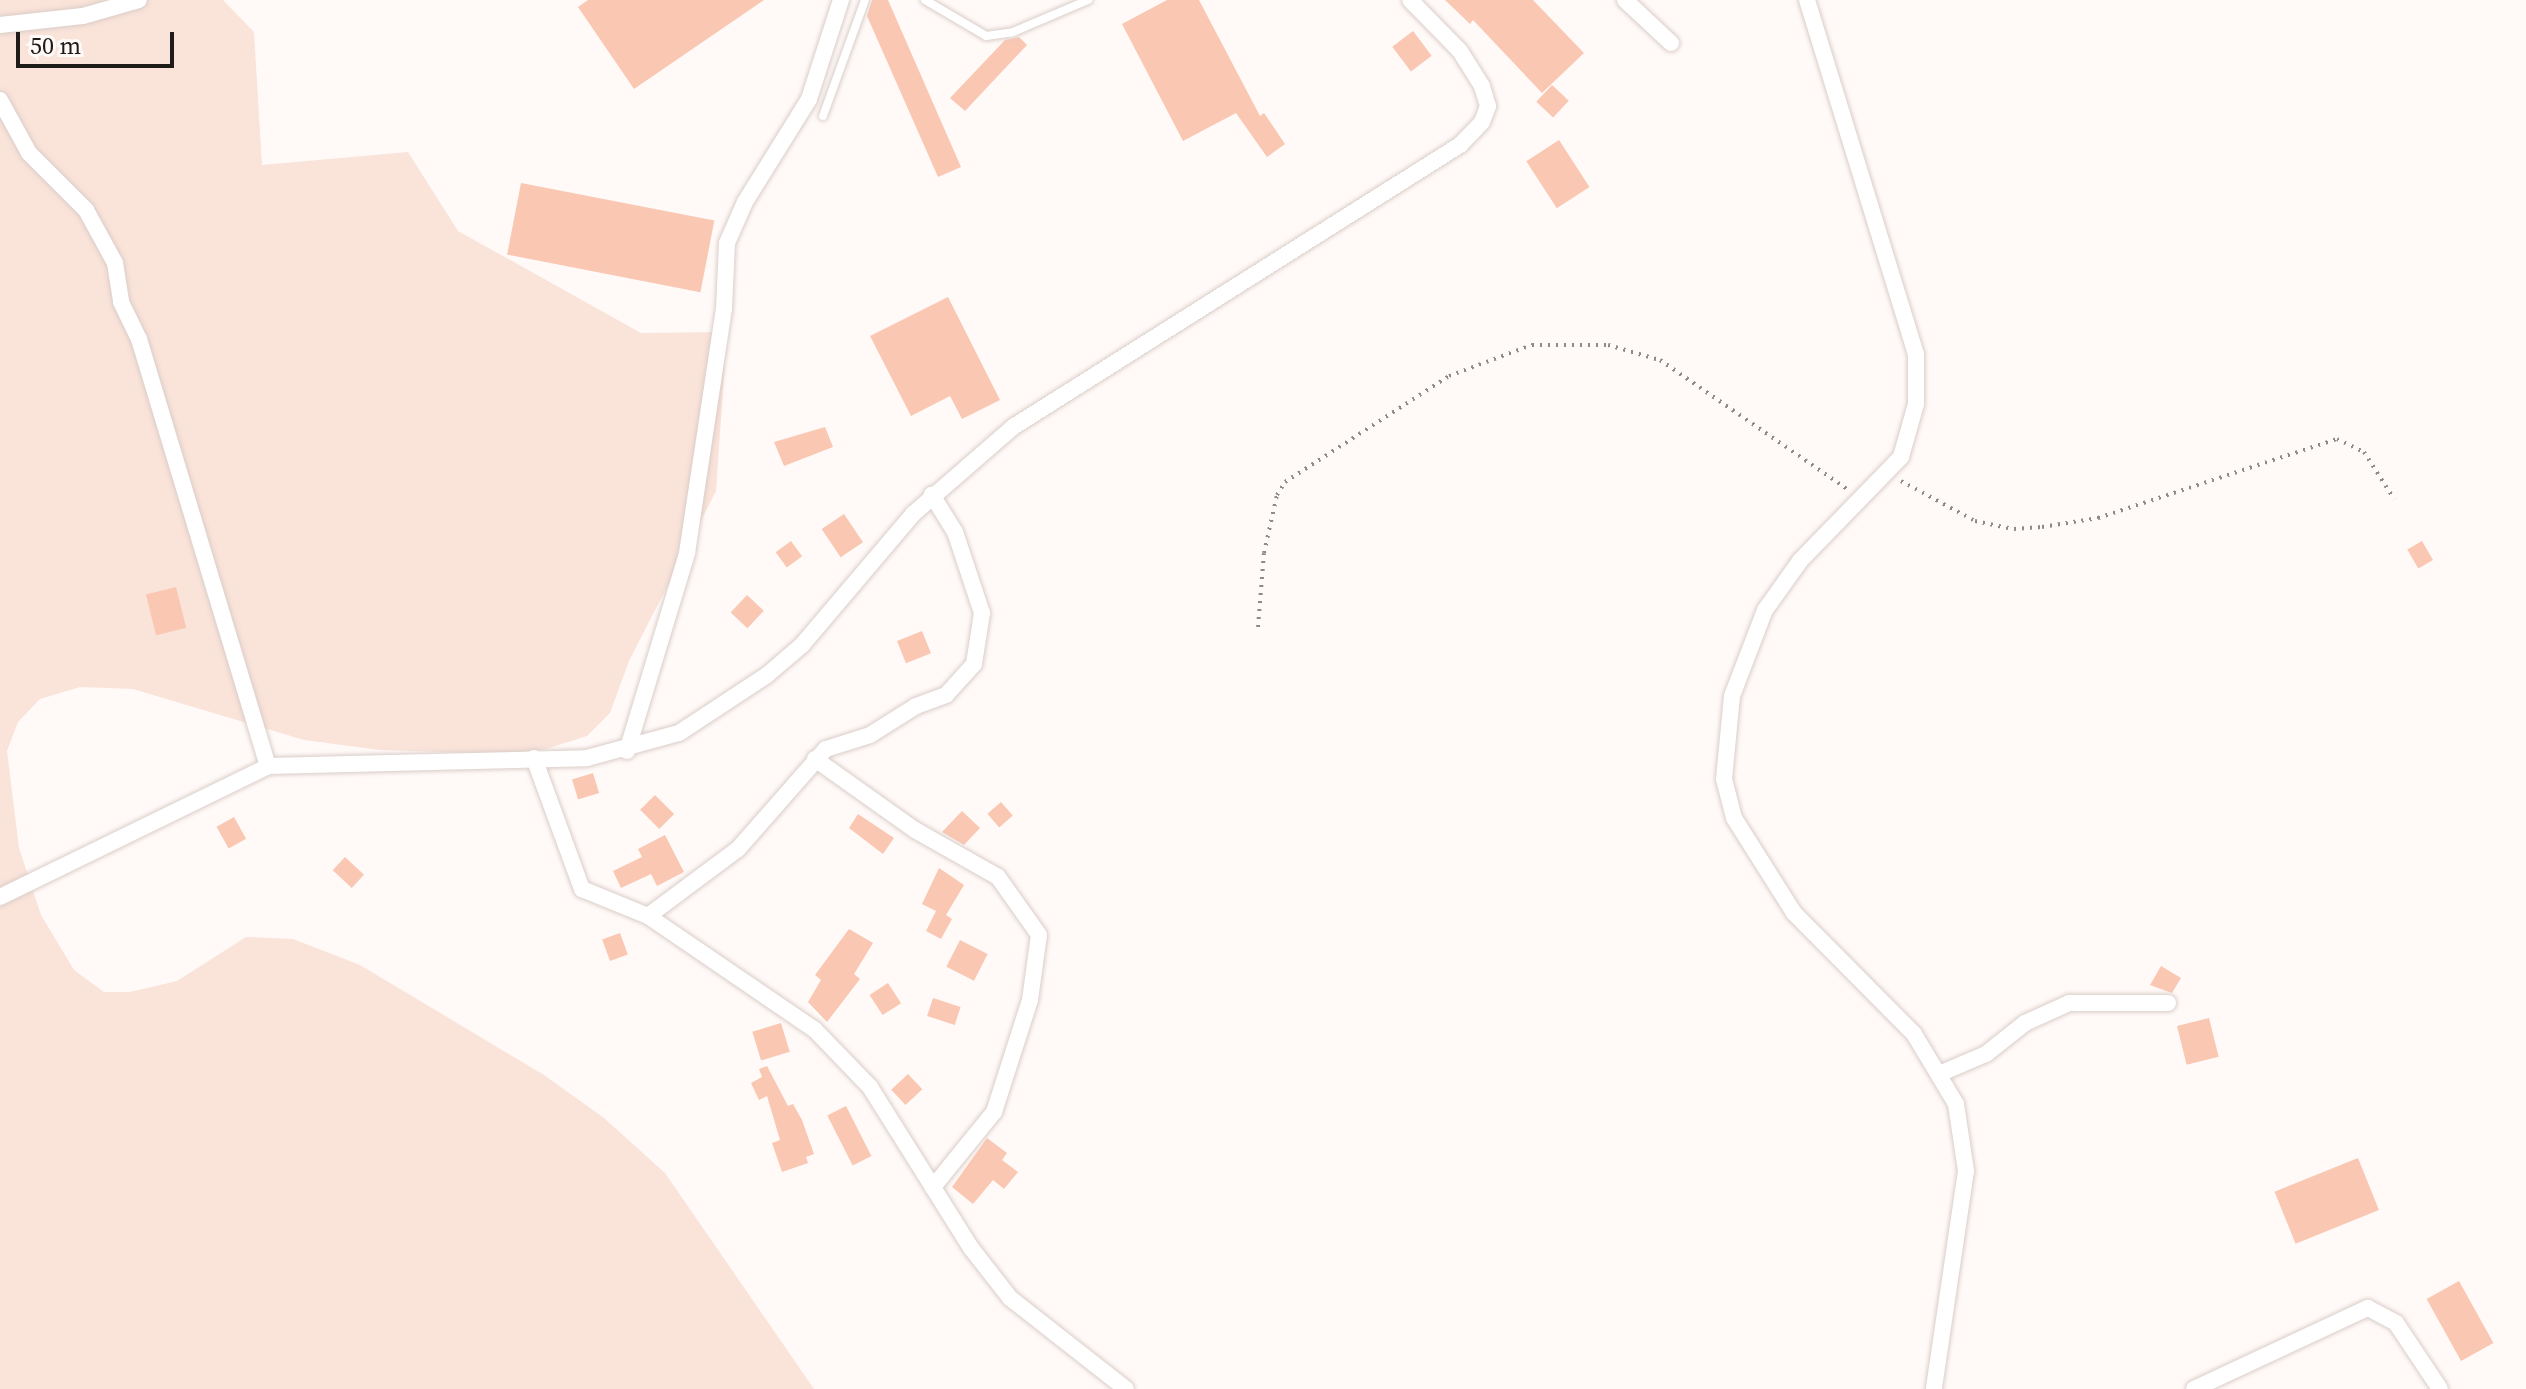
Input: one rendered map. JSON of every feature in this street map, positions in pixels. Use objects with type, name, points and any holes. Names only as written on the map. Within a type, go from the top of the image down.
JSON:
[{"type":"street","points":[[0,25],[83,16],[139,0]]},
{"type":"street","points":[[627,751],[687,553],[724,309],[727,243],[745,202],[809,99],[841,0]]},
{"type":"street","points":[[0,897],[268,766],[534,758],[627,751],[679,733],[767,675],[802,645],[932,495],[1013,427],[1460,145],[1482,122],[1488,106],[1482,86],[1460,51],[1410,0]]},
{"type":"street","points":[[1625,0],[1671,43]]},
{"type":"street","points":[[1807,0],[1916,354],[1911,434],[1889,473],[1800,561],[1765,610],[1732,696],[1724,779],[1734,818],[1794,913],[1914,1034],[1956,1104],[1966,1171],[1934,1389]]},
{"type":"street","points":[[0,100],[29,153],[86,210],[115,263],[121,302],[139,339],[268,766]]},
{"type":"street","points":[[648,916],[746,842],[815,759],[835,743],[870,735],[916,706],[946,695],[974,664],[982,613],[955,532],[932,495]]},
{"type":"street","points":[[534,758],[578,885],[648,916],[815,1030],[870,1087],[933,1187],[1010,1298],[1126,1389]]},
{"type":"street","points":[[815,759],[915,830],[998,877],[1039,935],[1030,1000],[994,1112],[933,1187]]},
{"type":"street","points":[[1939,1074],[1986,1054],[2025,1023],[2069,1003],[2168,1003]]},
{"type":"street","points":[[2194,1389],[2368,1308],[2396,1323],[2440,1389]]},
{"type":"lane","points":[[823,116],[865,0]]},
{"type":"lane","points":[[925,0],[986,36],[1013,32],[1088,0]]},
{"type":"path","points":[[1258,627],[1264,553],[1277,495],[1285,482],[1449,376],[1532,345],[1608,345],[1660,360],[1863,499]]},
{"type":"path","points":[[1889,473],[1975,521],[2014,529],[2042,527],[2098,518],[2337,439],[2364,452],[2394,499]]},
{"type":"shaded area","points":[[0,0],[223,0],[254,32],[262,165],[408,152],[458,231],[641,333],[727,332],[716,491],[629,661],[610,713],[587,736],[546,749],[505,754],[380,750],[304,740],[133,689],[80,687],[40,699],[18,722],[7,751],[19,848],[41,915],[74,970],[104,992],[130,992],[177,981],[246,937],[293,939],[360,965],[544,1075],[604,1118],[665,1173],[814,1389],[0,1389]]},
{"type":"building","points":[[588,0],[764,0],[634,89],[578,7]]},
{"type":"building","points":[[872,0],[888,0],[961,167],[938,177],[867,16]]},
{"type":"building","points":[[1167,0],[1199,0],[1260,116],[1264,113],[1285,144],[1267,157],[1236,113],[1183,141],[1122,24]]},
{"type":"building","points":[[1445,0],[1533,0],[1584,53],[1542,93],[1473,20],[1470,24]]},
{"type":"building","points":[[1413,31],[1432,56],[1411,71],[1392,47]]},
{"type":"building","points":[[1019,37],[1027,45],[965,111],[950,98],[1005,40]]},
{"type":"building","points":[[1552,85],[1569,101],[1553,118],[1536,102]]},
{"type":"building","points":[[1559,140],[1589,187],[1557,208],[1526,161]]},
{"type":"building","points":[[521,183],[714,221],[700,292],[507,255]]},
{"type":"building","points":[[948,297],[1000,400],[962,419],[950,396],[911,416],[870,336]]},
{"type":"building","points":[[825,427],[833,447],[784,466],[774,442]]},
{"type":"building","points":[[844,514],[863,542],[841,557],[822,529]]},
{"type":"building","points":[[791,541],[802,556],[787,568],[776,552]]},
{"type":"building","points":[[2422,541],[2433,560],[2418,569],[2407,550]]},
{"type":"building","points":[[176,587],[186,628],[156,635],[146,594]]},
{"type":"building","points":[[747,595],[764,611],[747,628],[731,613]]},
{"type":"building","points":[[922,631],[931,653],[906,663],[897,641]]},
{"type":"building","points":[[593,773],[599,793],[578,800],[572,779]]},
{"type":"building","points":[[655,795],[674,814],[659,829],[640,810]]},
{"type":"building","points":[[1001,802],[1013,816],[999,827],[987,814]]},
{"type":"building","points":[[962,811],[980,828],[964,845],[942,832]]},
{"type":"building","points":[[858,814],[894,838],[883,854],[849,828]]},
{"type":"building","points":[[234,817],[246,839],[229,849],[217,827]]},
{"type":"building","points":[[665,835],[684,872],[657,886],[651,874],[621,888],[613,871],[642,857],[638,849]]},
{"type":"building","points":[[345,857],[364,875],[352,888],[333,870]]},
{"type":"building","points":[[939,868],[964,885],[946,915],[952,919],[941,939],[926,931],[936,911],[922,904]]},
{"type":"building","points":[[849,929],[873,943],[854,974],[860,979],[827,1022],[808,1002],[821,980],[815,975]]},
{"type":"building","points":[[620,933],[628,955],[610,961],[602,939]]},
{"type":"building","points":[[960,940],[988,954],[974,981],[946,967]]},
{"type":"building","points":[[2161,966],[2181,978],[2172,993],[2150,985]]},
{"type":"building","points":[[888,983],[901,1003],[883,1015],[870,995]]},
{"type":"building","points":[[933,998],[961,1007],[955,1025],[927,1016]]},
{"type":"building","points":[[2209,1018],[2219,1057],[2187,1065],[2177,1026]]},
{"type":"building","points":[[781,1023],[790,1052],[761,1060],[752,1032]]},
{"type":"building","points":[[767,1066],[788,1106],[793,1104],[802,1120],[814,1154],[806,1157],[808,1163],[782,1172],[772,1143],[780,1140],[767,1096],[759,1100],[751,1083],[762,1077],[759,1069]]},
{"type":"building","points":[[908,1074],[922,1089],[906,1105],[891,1090]]},
{"type":"building","points":[[846,1106],[871,1156],[853,1165],[827,1116]]},
{"type":"building","points":[[987,1138],[1007,1153],[1002,1160],[1018,1172],[1004,1189],[993,1180],[973,1204],[952,1187]]},
{"type":"building","points":[[2358,1158],[2379,1210],[2296,1244],[2275,1192]]},
{"type":"building","points":[[2459,1281],[2493,1343],[2461,1361],[2427,1299]]}]
